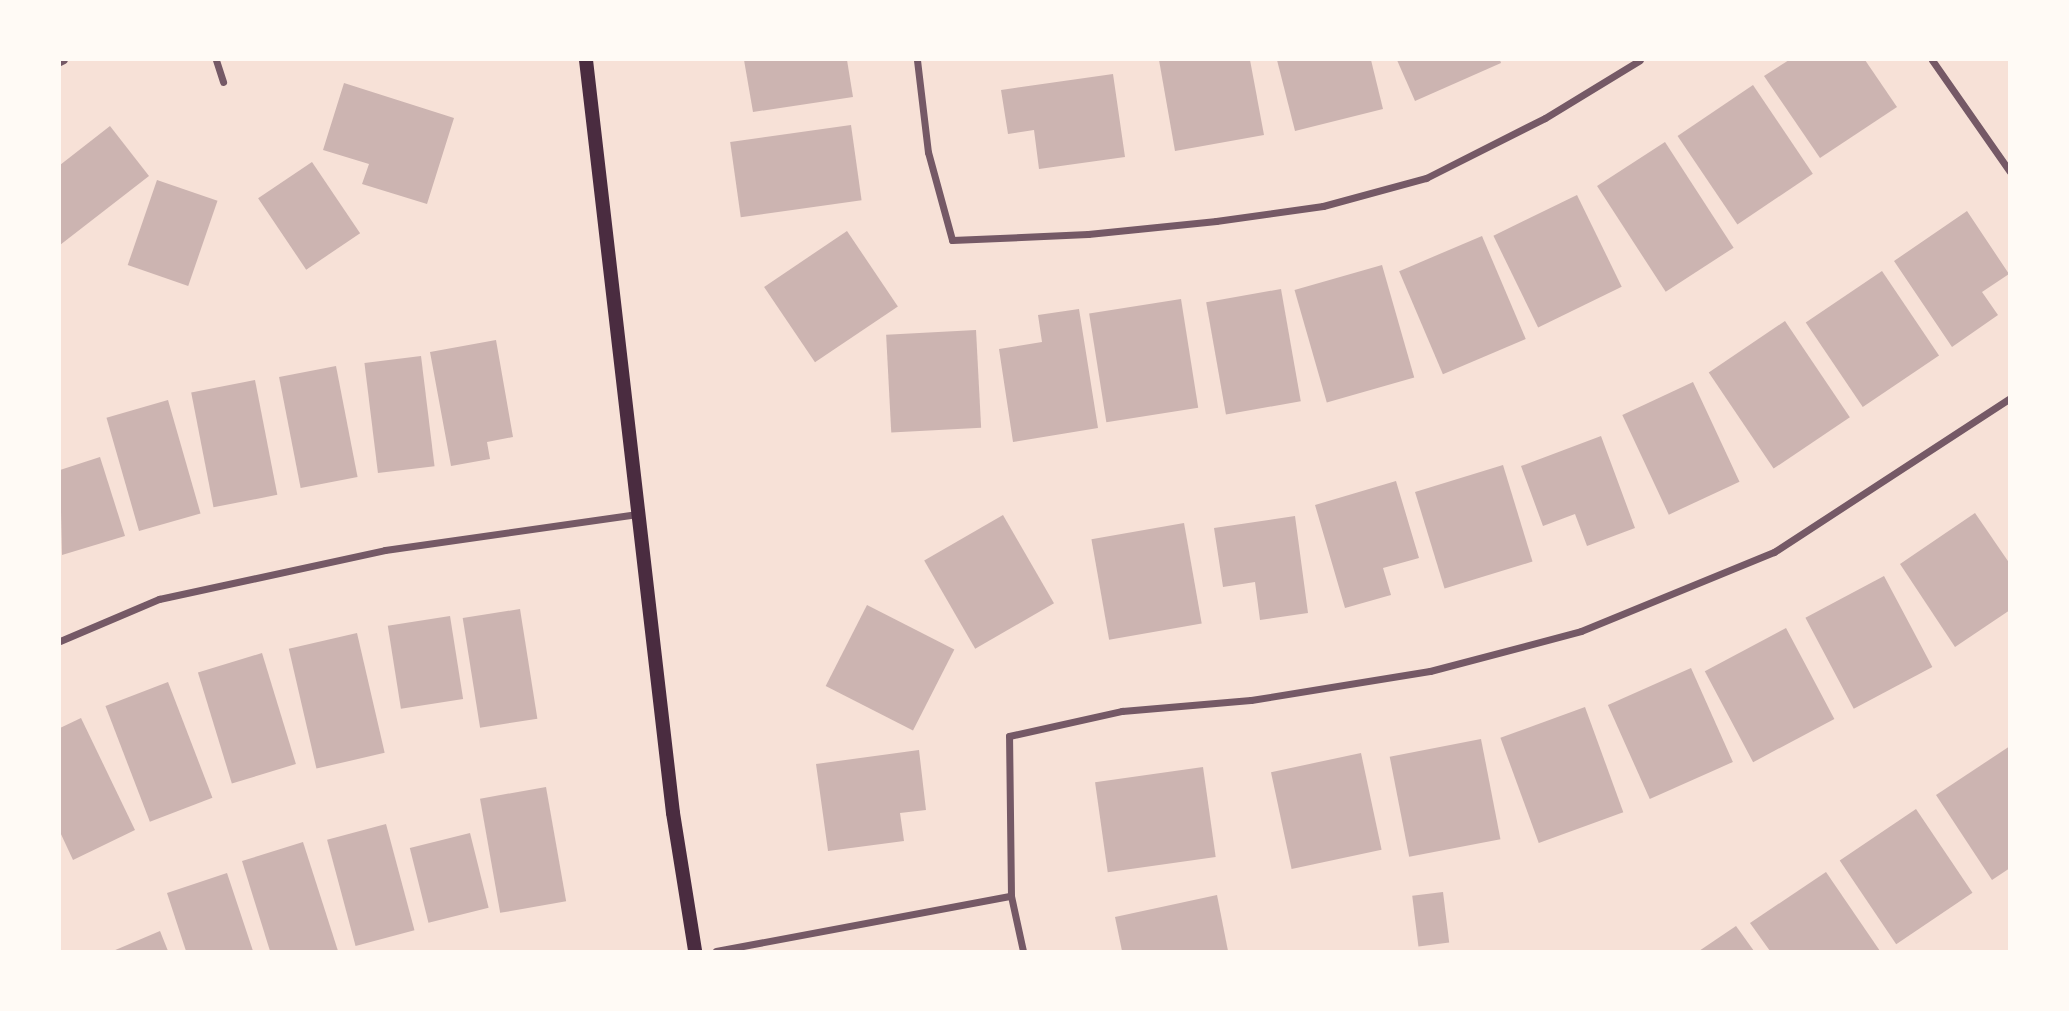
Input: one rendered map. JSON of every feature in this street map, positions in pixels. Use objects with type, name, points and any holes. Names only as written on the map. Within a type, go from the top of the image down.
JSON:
[{"type":"main road","points":[[586,60],[673,813],[695,951]]},
{"type":"street","points":[[216,60],[223,82]]},
{"type":"street","points":[[917,60],[928,152],[951,240],[1088,234],[1216,221],[1323,206],[1426,178],[1545,118],[1640,60]]},
{"type":"street","points":[[1932,60],[2010,172]]},
{"type":"street","points":[[1023,951],[1011,896],[1009,736],[1122,712],[1251,700],[1430,671],[1581,631],[1774,552],[2010,398]]},
{"type":"street","points":[[60,641],[159,599],[385,550],[637,514]]},
{"type":"street","points":[[716,951],[1011,896]]},
{"type":"building","points":[[744,60],[847,60],[853,97],[753,112]]},
{"type":"building","points":[[1159,60],[1250,60],[1264,135],[1175,151]]},
{"type":"building","points":[[1277,60],[1371,60],[1383,109],[1295,131]]},
{"type":"building","points":[[1397,60],[1500,60],[1501,63],[1415,101]]},
{"type":"building","points":[[1789,60],[1865,60],[1897,107],[1820,158],[1764,76]]},
{"type":"building","points":[[1113,74],[1125,157],[1039,169],[1034,130],[1008,134],[1001,90]]},
{"type":"building","points":[[344,83],[454,118],[427,204],[362,184],[369,164],[323,150]]},
{"type":"building","points":[[1753,85],[1813,174],[1737,225],[1678,136]]},
{"type":"building","points":[[851,125],[862,200],[741,217],[730,142]]},
{"type":"building","points":[[110,126],[149,176],[60,245],[60,165]]},
{"type":"building","points":[[1665,142],[1734,248],[1666,292],[1597,186]]},
{"type":"building","points":[[312,162],[360,233],[306,270],[258,198]]},
{"type":"building","points":[[157,180],[218,201],[188,286],[128,265]]},
{"type":"building","points":[[1577,195],[1622,287],[1538,327],[1493,236]]},
{"type":"building","points":[[1967,211],[2009,274],[1982,292],[1998,315],[1952,347],[1894,261]]},
{"type":"building","points":[[847,231],[898,306],[815,362],[764,287]]},
{"type":"building","points":[[1482,236],[1526,339],[1443,374],[1399,271]]},
{"type":"building","points":[[1382,265],[1414,377],[1327,403],[1295,290]]},
{"type":"building","points":[[1882,271],[1939,356],[1863,407],[1806,322]]},
{"type":"building","points":[[1281,289],[1301,401],[1226,414],[1206,302]]},
{"type":"building","points":[[1181,299],[1198,408],[1106,422],[1089,314]]},
{"type":"building","points":[[1079,309],[1098,428],[1013,442],[999,349],[1042,342],[1038,315]]},
{"type":"building","points":[[1785,321],[1850,417],[1774,469],[1709,372]]},
{"type":"building","points":[[976,330],[981,428],[891,433],[886,335]]},
{"type":"building","points":[[496,340],[513,437],[487,442],[490,459],[451,466],[430,352]]},
{"type":"building","points":[[421,356],[435,466],[378,473],[364,363]]},
{"type":"building","points":[[336,366],[358,477],[301,488],[279,377]]},
{"type":"building","points":[[255,380],[277,495],[214,507],[191,392]]},
{"type":"building","points":[[1693,382],[1739,482],[1669,515],[1622,415]]},
{"type":"building","points":[[168,400],[201,513],[139,531],[106,418]]},
{"type":"building","points":[[1601,436],[1635,528],[1587,546],[1575,514],[1543,526],[1521,466]]},
{"type":"building","points":[[100,457],[125,536],[62,555],[60,470]]},
{"type":"building","points":[[1503,465],[1533,562],[1445,588],[1415,492]]},
{"type":"building","points":[[1396,481],[1419,558],[1383,568],[1391,595],[1345,608],[1315,505]]},
{"type":"building","points":[[1975,513],[2010,564],[2010,610],[1955,647],[1900,564]]},
{"type":"building","points":[[1003,515],[1054,603],[975,649],[924,560]]},
{"type":"building","points":[[1295,516],[1308,613],[1260,620],[1255,582],[1223,587],[1214,528]]},
{"type":"building","points":[[1184,523],[1202,623],[1109,640],[1091,539]]},
{"type":"building","points":[[1884,576],[1932,667],[1854,709],[1805,618]]},
{"type":"building","points":[[867,605],[954,649],[913,731],[826,686]]},
{"type":"building","points":[[520,609],[537,719],[480,728],[463,618]]},
{"type":"building","points":[[450,616],[463,699],[401,709],[388,626]]},
{"type":"building","points":[[1786,628],[1834,719],[1753,762],[1705,671]]},
{"type":"building","points":[[357,633],[385,753],[316,769],[289,649]]},
{"type":"building","points":[[262,653],[296,764],[232,784],[198,673]]},
{"type":"building","points":[[1691,668],[1733,762],[1650,799],[1608,705]]},
{"type":"building","points":[[168,682],[212,798],[150,822],[105,706]]},
{"type":"building","points":[[1585,707],[1623,812],[1539,843],[1500,738]]},
{"type":"building","points":[[81,718],[135,830],[73,860],[60,832],[60,728]]},
{"type":"building","points":[[1481,739],[1500,839],[1409,857],[1390,757]]},
{"type":"building","points":[[2010,746],[2010,868],[1992,880],[1936,795]]},
{"type":"building","points":[[919,750],[926,810],[900,813],[904,841],[828,851],[816,764]]},
{"type":"building","points":[[1361,753],[1382,850],[1292,869],[1271,772]]},
{"type":"building","points":[[1203,767],[1216,857],[1108,872],[1095,782]]},
{"type":"building","points":[[546,787],[566,901],[500,913],[480,799]]},
{"type":"building","points":[[1916,809],[1972,893],[1896,944],[1840,860]]},
{"type":"building","points":[[386,824],[414,930],[356,946],[327,840]]},
{"type":"building","points":[[470,833],[489,908],[428,923],[410,848]]},
{"type":"building","points":[[303,842],[338,951],[270,951],[242,861]]},
{"type":"building","points":[[1826,872],[1880,951],[1770,951],[1750,923]]},
{"type":"building","points":[[227,873],[253,951],[186,951],[167,893]]},
{"type":"building","points":[[1443,892],[1449,943],[1418,946],[1412,896]]},
{"type":"building","points":[[1217,895],[1228,951],[1122,951],[1115,917]]},
{"type":"building","points":[[1736,926],[1754,951],[1699,951]]},
{"type":"building","points":[[160,931],[168,951],[113,951]]}]
